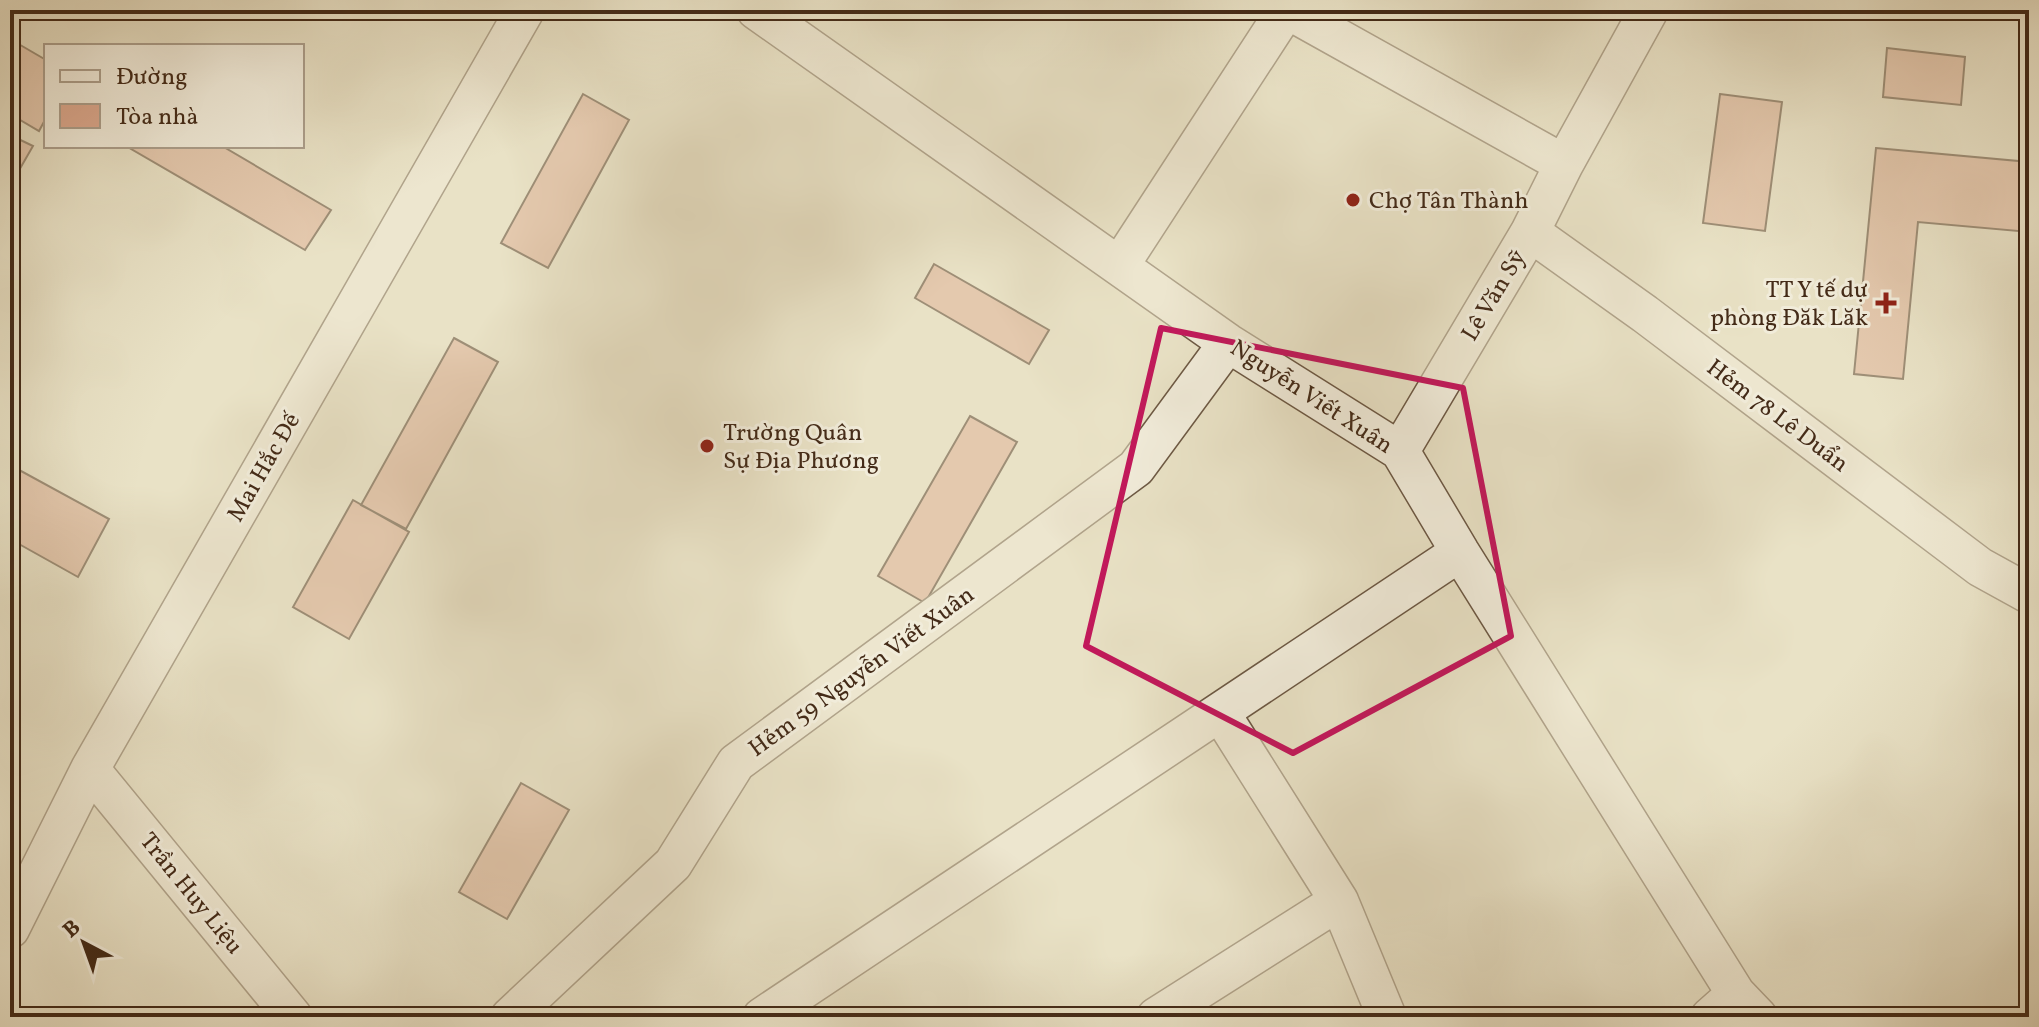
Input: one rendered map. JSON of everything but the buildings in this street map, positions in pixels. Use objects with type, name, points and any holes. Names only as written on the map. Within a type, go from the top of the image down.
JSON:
[{"type":"street","name":"Mai Hắc Đế","points":[[10,929],[90,769],[525,10]]},
{"type":"street","name":"Nguyễn Viết Xuân","points":[[756,10],[1228,343],[1400,451],[1734,1009]]},
{"type":"street","points":[[1120,265],[1287,10],[1564,164]]},
{"type":"street","name":"Lê Văn Sỹ","points":[[1400,451],[1530,232],[1649,10]]},
{"type":"street","name":"Hẻm 78 Lê Duẩn","points":[[1530,232],[1645,314],[1980,567],[2029,594]]},
{"type":"street","name":"Hẻm 59 Nguyễn Viết Xuân","points":[[510,1017],[673,864],[736,763],[1136,468],[1228,343]]},
{"type":"street","points":[[784,1011],[1220,712],[1460,552]]},
{"type":"street","points":[[1220,712],[1339,901],[1387,1017]]},
{"type":"street","name":"Trần Huy Liệu","points":[[90,769],[293,1017]]},
{"type":"street","points":[[1156,1017],[1339,901]]},
{"type":"highlighted area","points":[[1161,328],[1463,388],[1511,636],[1293,753],[1086,646]]},
{"type":"place","name":"Chợ Tân Thành","points":[[1353,200]]},
{"type":"place","name":"TT Y tế dự phòng Đăk Lăk","points":[[1886,303]]},
{"type":"place","name":"Trường Quân Sự Địa Phương","points":[[707,446]]}]
